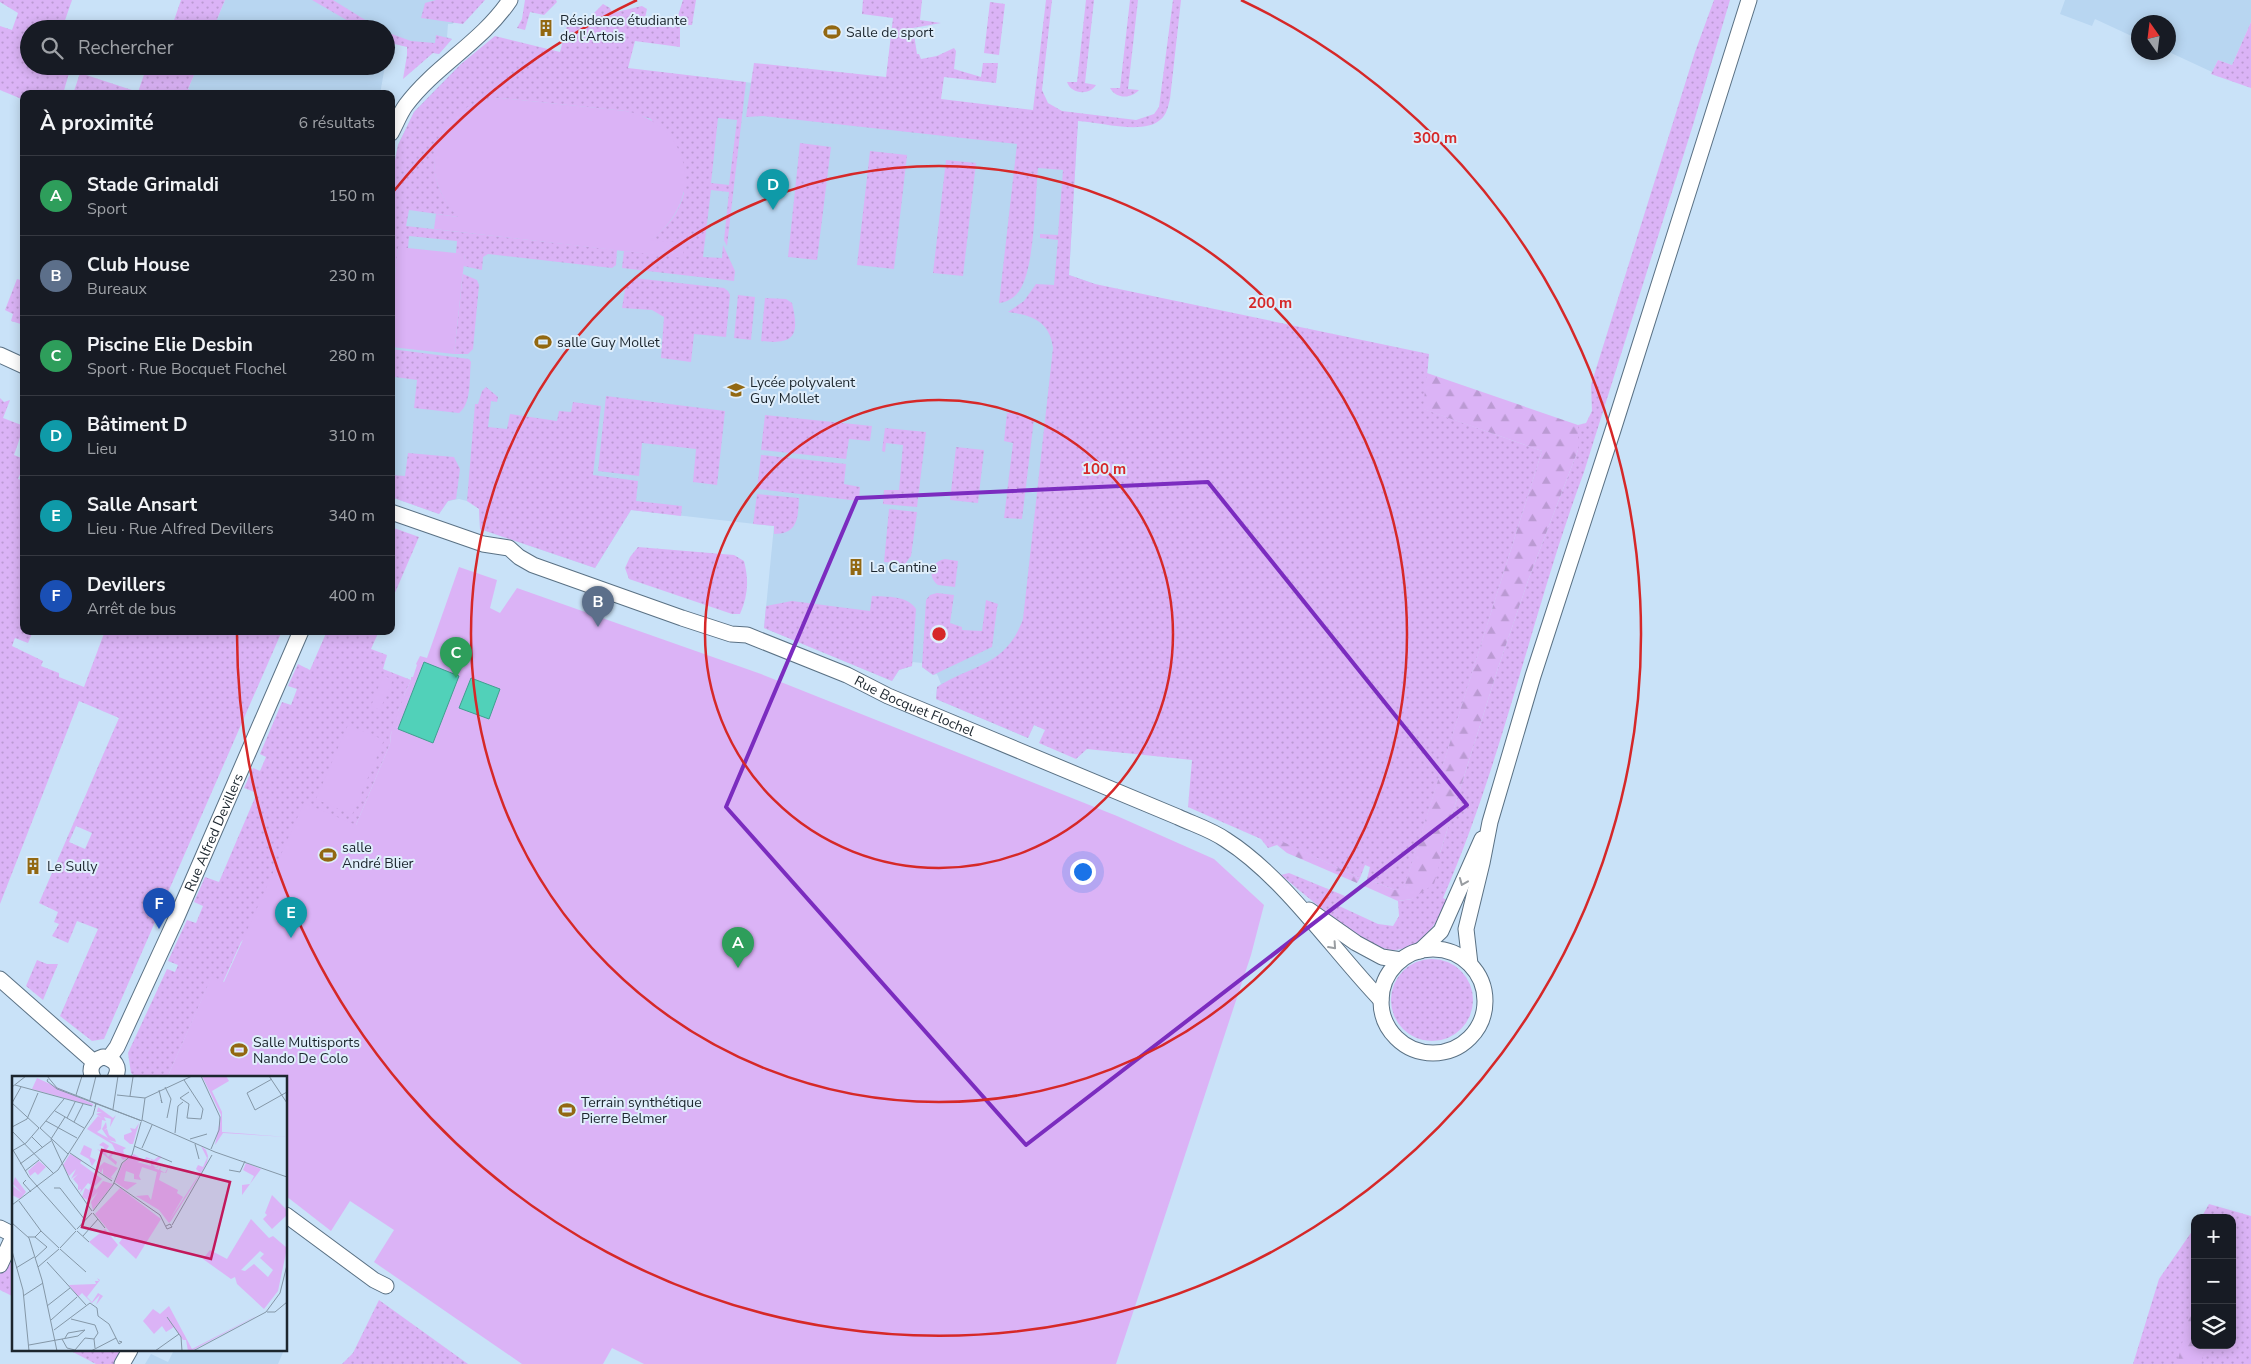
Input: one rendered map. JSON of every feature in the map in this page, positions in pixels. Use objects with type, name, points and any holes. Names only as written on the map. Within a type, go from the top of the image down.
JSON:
[{"type":"street","points":[[395,125],[405,106],[422,86],[489,26],[510,0]]},
{"type":"street","points":[[1470,964],[1466,929],[1490,822],[1533,676],[1610,440],[1749,0]]},
{"type":"street","points":[[0,355],[20,364]]},
{"type":"street","name":"Rue Bocquet Flochel","points":[[395,513],[484,544],[495,552],[512,558],[519,557],[533,565],[682,618],[731,634],[747,635],[768,643],[847,675],[888,696],[1224,838],[1237,847],[1289,896],[1381,1000]]},
{"type":"street","name":"Rue Alfred Devillers","points":[[109,1058],[117,1047],[163,949],[299,635]]},
{"type":"street","points":[[1420,951],[1441,931],[1490,822]]},
{"type":"street","name":"Rue Bocquet Flochel","points":[[1289,896],[1356,943],[1382,957],[1401,960]]},
{"type":"street","points":[[1433,949],[1447,951],[1459,956],[1470,964],[1483,984],[1485,996],[1484,1011],[1479,1026],[1470,1038],[1458,1047],[1443,1052],[1427,1053],[1406,1045],[1389,1029],[1383,1015],[1381,1000],[1384,985],[1391,971],[1401,960],[1420,951],[1433,949]]},
{"type":"street","points":[[0,979],[94,1062]]},
{"type":"street","points":[[93,1076],[91,1067],[94,1062],[103,1056],[117,1064],[118,1070],[116,1076]]},
{"type":"street","points":[[288,1216],[374,1280],[386,1286]]},
{"type":"street","points":[[0,1228],[12,1234]]},
{"type":"street","points":[[0,1265],[12,1239]]},
{"type":"street","points":[[122,1364],[129,1352]]},
{"type":"highlighted area","points":[[1208,482],[1467,805],[1026,1145],[726,807],[857,498]]},
{"type":"shaded area","points":[[225,0],[458,0],[453,24],[448,24],[447,37],[452,39],[439,54],[395,43],[395,20],[217,20]]},
{"type":"shaded area","points":[[2065,0],[2251,0],[2251,22],[2232,65],[2218,60],[2212,72],[2176,55],[2176,15],[2131,15],[2131,36],[2095,19],[2092,26],[2060,14]]},
{"type":"shaded area","name":"Lycée polyvalent Guy Mollet","points":[[489,53],[1078,120],[1069,275],[1095,284],[1039,727],[1034,725],[1028,738],[936,699],[937,687],[941,684],[937,674],[933,675],[922,667],[922,663],[912,662],[912,666],[899,670],[892,681],[764,628],[774,526],[631,510],[595,568],[480,529],[479,509],[471,502],[459,499],[448,501],[439,514],[395,498],[395,160],[398,145],[414,112],[461,64]]},
{"type":"shaded area","points":[[194,75],[383,75],[381,90],[188,90]]},
{"type":"shaded area","points":[[424,662],[459,676],[433,743],[398,729]]},
{"type":"shaded area","points":[[471,678],[500,689],[489,719],[459,708]]},
{"type":"shaded area","points":[[173,1352],[283,1352],[278,1364],[145,1364],[151,1354],[168,1362]]},
{"type":"green space","points":[[0,0],[72,0],[65,20],[20,20],[20,75],[68,75],[64,90],[20,90],[20,98],[0,90],[0,26],[12,30],[18,13],[0,2]]},
{"type":"green space","points":[[181,0],[225,0],[217,20],[174,20]]},
{"type":"green space","points":[[312,0],[333,0],[365,20],[346,20]]},
{"type":"green space","points":[[436,0],[485,0],[463,24],[421,18],[425,3]]},
{"type":"green space","points":[[525,0],[556,0],[557,2],[544,15],[530,12],[525,30],[517,28],[522,19]]},
{"type":"green space","points":[[683,0],[696,0],[692,25],[680,25],[680,47],[635,41],[628,68],[746,82],[727,246],[724,240],[729,192],[711,190],[703,257],[722,258],[723,245],[735,271],[734,281],[622,268],[624,251],[683,257],[649,240],[671,220],[679,207],[684,193],[651,119],[626,111],[501,98],[479,103],[460,112],[447,126],[438,142],[434,161],[437,180],[445,199],[459,217],[409,210],[406,226],[617,250],[616,265],[612,268],[488,254],[483,257],[482,270],[463,266],[465,255],[456,253],[457,241],[409,236],[408,249],[398,248],[395,275],[395,160],[398,145],[414,112],[461,64],[495,36],[560,52],[568,22],[581,26],[603,4],[610,8],[612,13],[642,6],[647,9],[645,18],[674,28]],"holes":[[[718,118],[737,120],[729,185],[711,183]]]},
{"type":"green space","points":[[863,0],[922,0],[920,20],[941,23],[913,28],[917,54],[919,54],[921,59],[937,56],[954,48],[956,51],[954,69],[981,77],[983,63],[998,63],[996,83],[944,77],[941,99],[1033,110],[1046,0],[1052,0],[1042,90],[1048,103],[1062,111],[1136,120],[1154,114],[1159,107],[1173,0],[1181,0],[1170,99],[1164,116],[1160,120],[1143,127],[1078,121],[1069,275],[1095,284],[1429,354],[1424,409],[1542,451],[1404,889],[1395,890],[1367,879],[1370,867],[1365,865],[1360,878],[1280,841],[1277,845],[1268,848],[1261,839],[1188,807],[1192,760],[1087,749],[1076,759],[1039,743],[1045,730],[1034,725],[1028,738],[936,699],[937,687],[988,662],[1008,646],[1023,619],[1053,348],[1048,332],[1039,321],[1025,315],[1008,312],[1024,301],[1036,284],[1054,285],[1058,240],[1040,238],[1040,234],[1058,235],[1063,170],[1038,168],[1032,247],[1026,277],[1017,294],[1006,302],[999,303],[1017,144],[763,116],[746,117],[754,63],[886,77],[893,18],[862,14]]},
{"type":"green space","points":[[1086,0],[1094,0],[1085,83],[1096,85],[1089,91],[1080,92],[1072,89],[1067,82],[1077,82]]},
{"type":"green space","points":[[1130,0],[1138,0],[1128,89],[1139,90],[1132,95],[1120,96],[1110,88],[1120,88]]},
{"type":"green space","points":[[1714,0],[1730,0],[1693,125],[1584,472],[1548,578],[1500,740],[1464,846],[1443,898],[1447,900],[1439,917],[1428,933],[1413,945],[1395,950],[1383,948],[1369,942],[1336,920],[1281,875],[1289,873],[1345,896],[1337,905],[1378,924],[1393,926],[1399,916],[1398,901],[1412,899],[1440,862],[1440,853],[1498,668],[1529,578],[1578,450],[1578,425],[1586,423],[1592,411],[1591,385],[1695,52]]},
{"type":"green space","points":[[990,2],[1005,4],[999,55],[984,53]]},
{"type":"green space","points":[[2251,22],[2251,88],[2211,74],[2218,60],[2232,65]]},
{"type":"green space","points":[[395,35],[411,41],[435,43],[436,35],[452,39],[439,54],[433,53],[403,79],[407,47],[395,44]]},
{"type":"green space","points":[[79,75],[86,75],[132,90],[74,90]]},
{"type":"green space","points":[[144,75],[194,75],[188,89],[190,90],[139,90]]},
{"type":"green space","points":[[501,98],[626,111],[649,119],[666,132],[678,148],[684,167],[685,186],[679,206],[668,224],[650,240],[684,243],[683,258],[434,229],[436,214],[458,217],[444,199],[436,179],[434,160],[438,142],[446,125],[460,112],[478,103]]},
{"type":"green space","points":[[800,143],[831,147],[817,260],[788,257]]},
{"type":"green space","points":[[870,151],[907,155],[894,269],[857,265]]},
{"type":"green space","points":[[946,160],[976,163],[963,276],[933,273]]},
{"type":"green space","points":[[398,247],[465,254],[454,354],[395,347],[395,274]]},
{"type":"green space","points":[[463,274],[477,280],[479,285],[473,349],[468,354],[454,354]]},
{"type":"green space","points":[[634,278],[724,288],[730,295],[726,337],[694,334],[691,362],[661,358],[664,317],[652,310],[622,308],[626,284]]},
{"type":"green space","points":[[17,279],[20,280],[20,324],[11,321],[13,314],[5,310]]},
{"type":"green space","points":[[738,295],[755,297],[751,340],[734,338]]},
{"type":"green space","points":[[765,298],[786,299],[792,303],[795,323],[792,336],[781,341],[761,341]]},
{"type":"green space","points":[[395,350],[469,359],[471,362],[468,397],[463,409],[459,413],[414,408],[417,380],[395,377]]},
{"type":"green space","points":[[1427,373],[1578,425],[1578,450],[1529,578],[1498,668],[1440,853],[1440,862],[1434,884],[1412,899],[1398,901],[1364,886],[1367,879],[1395,890],[1404,888],[1542,451],[1423,409]]},
{"type":"green space","points":[[486,387],[498,397],[497,402],[491,401],[488,427],[507,429],[510,414],[557,421],[559,411],[571,412],[573,402],[601,406],[593,475],[638,481],[636,501],[682,506],[681,516],[631,510],[595,568],[480,529],[479,509],[467,501],[475,404],[478,404],[482,391]]},
{"type":"green space","points":[[606,396],[725,411],[717,485],[693,482],[696,449],[642,443],[639,476],[598,471]]},
{"type":"green space","points":[[0,398],[4,402],[10,400],[3,418],[20,424],[20,438],[14,455],[20,457],[20,474],[18,479],[20,480],[20,635],[31,635],[28,643],[15,638],[12,646],[43,661],[41,666],[59,673],[59,677],[84,687],[104,635],[280,635],[104,1039],[92,1041],[60,1016],[98,929],[77,921],[68,943],[52,936],[59,924],[54,922],[58,912],[39,903],[119,718],[79,701],[0,904]],"holes":[[[76,826],[92,833],[85,849],[69,842]]]},
{"type":"green space","points":[[1007,413],[1025,415],[1034,419],[1022,519],[1004,518],[1013,443],[1004,441]]},
{"type":"green space","points":[[765,415],[872,426],[870,441],[849,439],[846,459],[761,450]]},
{"type":"green space","points":[[885,428],[926,432],[917,507],[883,504],[884,490],[899,490],[903,445],[886,443],[885,452],[882,451]]},
{"type":"green space","points":[[956,447],[984,450],[978,503],[950,500]]},
{"type":"green space","points":[[408,453],[454,457],[460,469],[456,499],[448,501],[439,514],[395,498],[395,475],[405,476]]},
{"type":"green space","points":[[761,455],[846,464],[844,484],[860,487],[859,501],[757,489]]},
{"type":"green space","points":[[757,494],[799,498],[797,518],[792,528],[782,533],[774,534],[774,526],[753,524]]},
{"type":"green space","points":[[889,509],[917,512],[911,556],[905,564],[884,562]]},
{"type":"green space","points":[[395,528],[419,537],[395,593]]},
{"type":"green space","points":[[638,547],[734,555],[744,561],[747,588],[740,614],[732,614],[629,579],[625,568],[630,557]]},
{"type":"green space","points":[[940,560],[958,561],[955,587],[938,585],[932,577],[934,566]]},
{"type":"green space","points":[[459,567],[497,580],[490,608],[500,613],[517,588],[761,674],[1117,816],[1214,859],[1264,905],[1251,955],[1116,1364],[644,1364],[612,1348],[603,1364],[522,1364],[374,1262],[394,1230],[350,1201],[331,1231],[288,1198],[288,1076],[168,1076],[212,976],[224,982],[304,803],[356,825],[390,744],[392,726],[411,677],[413,677],[416,664],[420,656],[427,658]]},
{"type":"green space","points":[[937,593],[954,595],[950,623],[962,627],[962,630],[982,631],[986,600],[998,604],[992,647],[933,675],[922,667],[926,600],[930,595]]},
{"type":"green space","points":[[872,596],[902,599],[912,604],[916,609],[912,666],[899,670],[892,681],[764,628],[766,606],[792,601],[870,611]]},
{"type":"green space","points":[[325,635],[377,635],[371,649],[387,655],[383,669],[411,680],[404,695],[406,696],[398,710],[400,711],[391,733],[390,744],[356,825],[241,942],[223,982],[212,977],[168,1076],[135,1076],[131,1073],[128,1053],[167,969],[175,972],[178,965],[168,961],[187,920],[196,923],[203,906],[194,902],[205,877],[219,882],[257,793],[244,788],[253,768],[260,771],[266,757],[260,754],[282,702],[291,705],[297,689],[288,686],[298,664],[310,670]]},
{"type":"green space","points":[[383,676],[393,679],[380,710],[371,706]]},
{"type":"green space","points":[[348,725],[384,740],[352,815],[316,799]]},
{"type":"green space","points":[[1279,840],[1360,878],[1357,883],[1287,853],[1277,845]]},
{"type":"green space","points":[[1432,959],[1448,962],[1461,971],[1470,984],[1473,1000],[1470,1016],[1461,1029],[1448,1038],[1432,1041],[1416,1038],[1403,1029],[1394,1016],[1391,1000],[1394,984],[1403,971],[1416,962]]},
{"type":"green space","points":[[37,960],[47,964],[58,964],[43,1000],[26,986]]},
{"type":"green space","points":[[2209,1204],[2251,1216],[2251,1364],[2133,1364],[2159,1279],[2191,1233],[2191,1349],[2236,1349],[2236,1214],[2203,1214]]},
{"type":"green space","points":[[6,1251],[12,1255],[12,1296],[0,1290],[0,1265]]},
{"type":"green space","points":[[379,1300],[468,1364],[342,1364],[353,1353]]},
{"type":"green space","points":[[2191,1307],[2191,1349],[2205,1349],[2201,1364],[2177,1364]]},
{"type":"green space","points":[[73,1352],[129,1352],[122,1364],[96,1364]]},
{"type":"place","name":"Résidence étudiante de l'Artois","points":[[546,28]]},
{"type":"place","name":"Salle de sport","points":[[832,32]]},
{"type":"place","name":"Bâtiment D","points":[[773,210]]},
{"type":"place","name":"salle Guy Mollet","points":[[543,342]]},
{"type":"place","name":"Lycée polyvalent Guy Mollet","points":[[736,390]]},
{"type":"place","name":"La Cantine","points":[[856,567]]},
{"type":"place","name":"Club House","points":[[598,627]]},
{"type":"place","name":"Piscine Elie Desbin","points":[[456,678]]},
{"type":"place","name":"salle André Blier","points":[[328,855]]},
{"type":"place","name":"Le Sully","points":[[33,866]]},
{"type":"place","name":"Devillers","points":[[159,929]]},
{"type":"place","name":"Salle Ansart","points":[[291,938]]},
{"type":"place","name":"Stade Grimaldi","points":[[738,968]]},
{"type":"place","name":"Salle Multisports Nando De Colo","points":[[239,1050]]},
{"type":"place","name":"Terrain synthétique Pierre Belmer","points":[[567,1110]]}]
